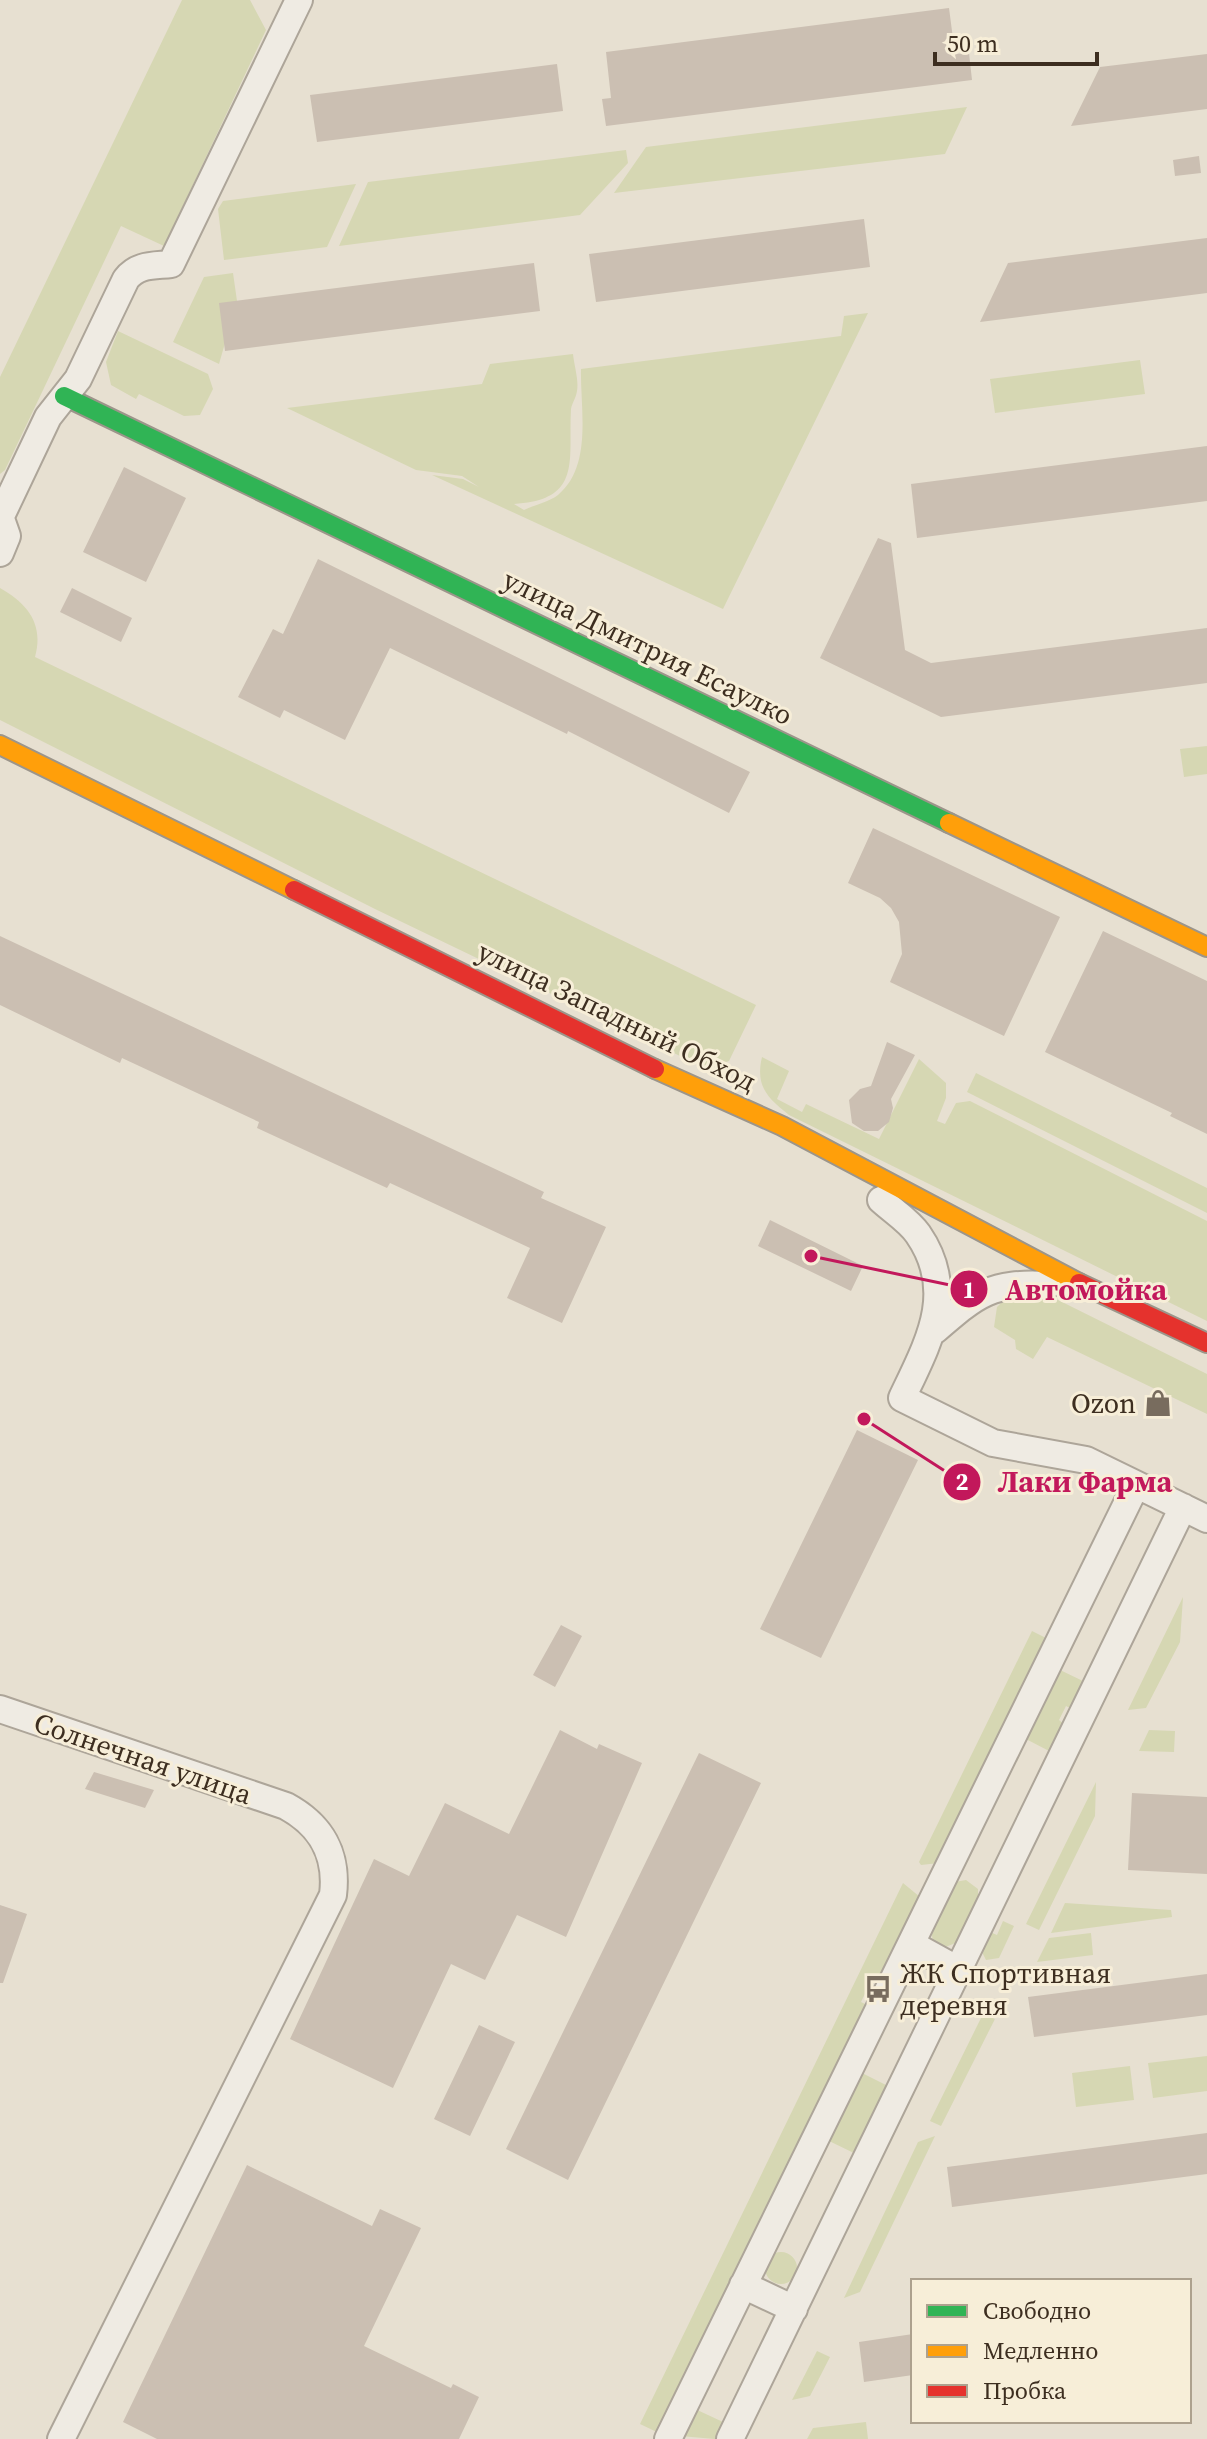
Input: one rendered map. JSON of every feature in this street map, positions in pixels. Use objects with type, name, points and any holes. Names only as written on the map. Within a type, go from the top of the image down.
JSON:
[{"type":"main road","name":"улица Дмитрия Есаулко","points":[[64,396],[1207,947]]},
{"type":"main road","name":"улица Западный Обход","points":[[0,745],[660,1071],[782,1126],[1055,1271],[1207,1343]]},
{"type":"main road","points":[[874,1197],[1207,1364]]},
{"type":"street","points":[[0,553],[7,536],[0,516],[48,417],[78,379],[126,279],[134,269],[171,264],[299,0]]},
{"type":"street","points":[[874,1197],[917,1232],[934,1264],[938,1297],[934,1331],[902,1398],[993,1443],[1086,1460],[1207,1519]]},
{"type":"street","points":[[934,1331],[978,1294],[1015,1283],[1048,1285]]},
{"type":"street","points":[[668,2439],[1136,1485]]},
{"type":"street","points":[[730,2439],[1183,1507]]},
{"type":"street","name":"Солнечная улица","points":[[0,1709],[286,1806],[307,1817],[331,1852],[336,1873],[333,1895],[61,2439]]},
{"type":"street","points":[[911,1944],[958,1970]]},
{"type":"street","points":[[743,2285],[794,2309]]},
{"type":"green space","points":[[182,0],[250,0],[266,30],[164,246],[121,226],[5,470],[0,474],[0,377]]},
{"type":"green space","points":[[967,107],[945,154],[614,193],[646,147]]},
{"type":"green space","points":[[626,150],[628,163],[580,215],[339,246],[368,182]]},
{"type":"green space","points":[[356,184],[327,247],[224,260],[218,209],[223,201]]},
{"type":"green space","points":[[233,273],[237,301],[219,364],[173,342],[204,277]]},
{"type":"green space","points":[[868,313],[723,609],[432,475],[463,479],[479,487],[462,476],[416,470],[287,408],[482,384],[490,364],[573,354],[577,387],[571,409],[567,474],[562,486],[552,495],[514,504],[524,510],[558,495],[576,469],[582,436],[581,369],[841,336],[844,316]]},
{"type":"green space","points":[[118,331],[208,374],[213,389],[200,415],[184,416],[139,394],[136,399],[111,385],[106,362]]},
{"type":"green space","points":[[1140,360],[1145,394],[995,413],[990,379]]},
{"type":"green space","points":[[0,588],[19,601],[31,616],[37,635],[35,657],[756,1005],[729,1061],[707,1069],[375,909],[0,720]]},
{"type":"green space","points":[[1207,746],[1207,774],[1184,777],[1180,749]]},
{"type":"green space","points":[[762,1057],[789,1071],[777,1099],[802,1112],[806,1104],[879,1139],[919,1059],[946,1083],[946,1098],[937,1121],[945,1124],[956,1103],[970,1101],[1207,1221],[1207,1321],[789,1115],[765,1091],[760,1076]]},
{"type":"green space","points":[[976,1073],[1207,1188],[1207,1213],[967,1092]]},
{"type":"green space","points":[[1009,1295],[1048,1295],[1207,1374],[1207,1414],[1047,1337],[1033,1359],[1016,1349],[1015,1340],[994,1327],[997,1307]]},
{"type":"green space","points":[[1183,1597],[1180,1642],[1146,1708],[1128,1710]]},
{"type":"green space","points":[[1032,1631],[1052,1641],[939,1863],[921,1865],[919,1862]]},
{"type":"green space","points":[[1058,1669],[1085,1682],[1072,1709],[1066,1706],[1059,1720],[1064,1724],[1051,1752],[1024,1738]]},
{"type":"green space","points":[[1149,1730],[1175,1731],[1174,1752],[1139,1751]]},
{"type":"green space","points":[[1096,1782],[1095,1816],[1039,1930],[1026,1924]]},
{"type":"green space","points":[[966,1880],[978,1889],[978,1900],[958,1942],[943,1948],[933,1942],[931,1929],[955,1882]]},
{"type":"green space","points":[[903,1883],[920,1897],[882,1981],[873,1977],[861,2002],[869,2006],[661,2434],[640,2424]]},
{"type":"green space","points":[[1065,1903],[1171,1910],[1172,1917],[1051,1933]]},
{"type":"green space","points":[[1003,1921],[1014,1926],[999,1958],[986,1960],[981,1950],[990,1932],[997,1935]]},
{"type":"green space","points":[[1091,1933],[1093,1955],[1037,1962],[1049,1938]]},
{"type":"green space","points":[[983,2014],[995,2019],[941,2126],[930,2121]]},
{"type":"green space","points":[[1207,2056],[1207,2091],[1153,2098],[1148,2063]]},
{"type":"green space","points":[[1130,2066],[1134,2100],[1076,2107],[1072,2073]]},
{"type":"green space","points":[[860,2072],[890,2087],[858,2155],[827,2140]]},
{"type":"green space","points":[[935,2136],[860,2292],[844,2298],[918,2142]]},
{"type":"green space","points":[[781,2252],[792,2257],[797,2268],[792,2279],[781,2284],[770,2279],[765,2268],[770,2257]]},
{"type":"green space","points":[[817,2351],[830,2357],[810,2396],[792,2400]]},
{"type":"green space","points":[[693,2408],[723,2422],[715,2439],[680,2436]]},
{"type":"green space","points":[[866,2422],[868,2439],[807,2439],[813,2428]]},
{"type":"building","points":[[949,8],[955,54],[969,53],[972,80],[606,126],[602,99],[611,98],[606,52]]},
{"type":"building","points":[[1207,54],[1207,109],[1071,126],[1100,67]]},
{"type":"building","points":[[557,64],[563,111],[317,142],[310,95]]},
{"type":"building","points":[[1199,156],[1201,173],[1175,176],[1173,160]]},
{"type":"building","points":[[864,219],[870,267],[596,302],[589,254]]},
{"type":"building","points":[[1207,238],[1207,293],[980,322],[1008,263]]},
{"type":"building","points":[[534,263],[540,311],[225,351],[219,303]]},
{"type":"building","points":[[1207,446],[1207,501],[917,538],[911,484]]},
{"type":"building","points":[[124,467],[186,498],[146,582],[83,552]]},
{"type":"building","points":[[878,538],[891,543],[905,650],[931,663],[1207,628],[1207,683],[941,717],[820,658]]},
{"type":"building","points":[[318,559],[750,772],[729,813],[568,731],[567,734],[390,648],[345,740],[284,710],[280,718],[238,697],[273,629],[283,634]]},
{"type":"building","points":[[72,588],[132,618],[121,642],[60,612]]},
{"type":"building","points":[[873,828],[1060,917],[1004,1036],[890,982],[902,954],[899,922],[891,908],[880,898],[848,883]]},
{"type":"building","points":[[1103,931],[1207,981],[1207,1134],[1170,1116],[1172,1113],[1045,1052]]},
{"type":"building","points":[[0,936],[544,1192],[541,1198],[606,1227],[562,1323],[507,1298],[530,1248],[390,1183],[387,1188],[257,1128],[259,1122],[122,1058],[120,1063],[0,1005]]},
{"type":"building","points":[[887,1042],[915,1055],[891,1099],[893,1108],[889,1122],[878,1131],[864,1131],[852,1123],[849,1100],[860,1089],[871,1086]]},
{"type":"building","points":[[770,1220],[863,1266],[851,1291],[758,1246]]},
{"type":"building","points":[[857,1430],[918,1460],[821,1658],[760,1629]]},
{"type":"building","points":[[561,1625],[582,1636],[555,1687],[533,1675]]},
{"type":"building","points":[[560,1730],[597,1749],[599,1744],[642,1763],[566,1937],[517,1915],[485,1980],[451,1964],[393,2088],[290,2039],[374,1859],[409,1876],[445,1803],[509,1834]]},
{"type":"building","points":[[699,1753],[761,1783],[568,2180],[506,2149]]},
{"type":"building","points":[[94,1772],[154,1790],[145,1808],[85,1789]]},
{"type":"building","points":[[1132,1793],[1207,1797],[1207,1874],[1128,1870]]},
{"type":"building","points":[[0,1905],[27,1914],[3,1983],[0,1983]]},
{"type":"building","points":[[1207,1974],[1207,2015],[1034,2037],[1028,1997]]},
{"type":"building","points":[[479,2025],[515,2042],[470,2136],[434,2119]]},
{"type":"building","points":[[1207,2133],[1207,2174],[952,2207],[947,2167]]},
{"type":"building","points":[[247,2165],[372,2226],[380,2209],[421,2228],[364,2346],[451,2388],[453,2384],[479,2397],[459,2439],[157,2439],[123,2422]]},
{"type":"building","points":[[911,2334],[911,2375],[864,2382],[859,2342]]},
{"type":"traffic: fast","points":[[64,396],[949,823]]},
{"type":"traffic: slow","points":[[0,745],[294,890]]},
{"type":"traffic: slow","points":[[949,823],[1207,947]]},
{"type":"traffic: slow","points":[[655,1069],[782,1126],[1079,1283]]},
{"type":"traffic: jam","points":[[294,890],[655,1069]]},
{"type":"traffic: jam","points":[[1079,1283],[1207,1343]]},
{"type":"place","name":"Автомойка","points":[[811,1256]]},
{"type":"place","name":"Ozon","points":[[1158,1403]]},
{"type":"place","name":"Лаки Фарма","points":[[864,1419]]},
{"type":"place","name":"ЖК Спортивная деревня","points":[[878,1989]]}]
